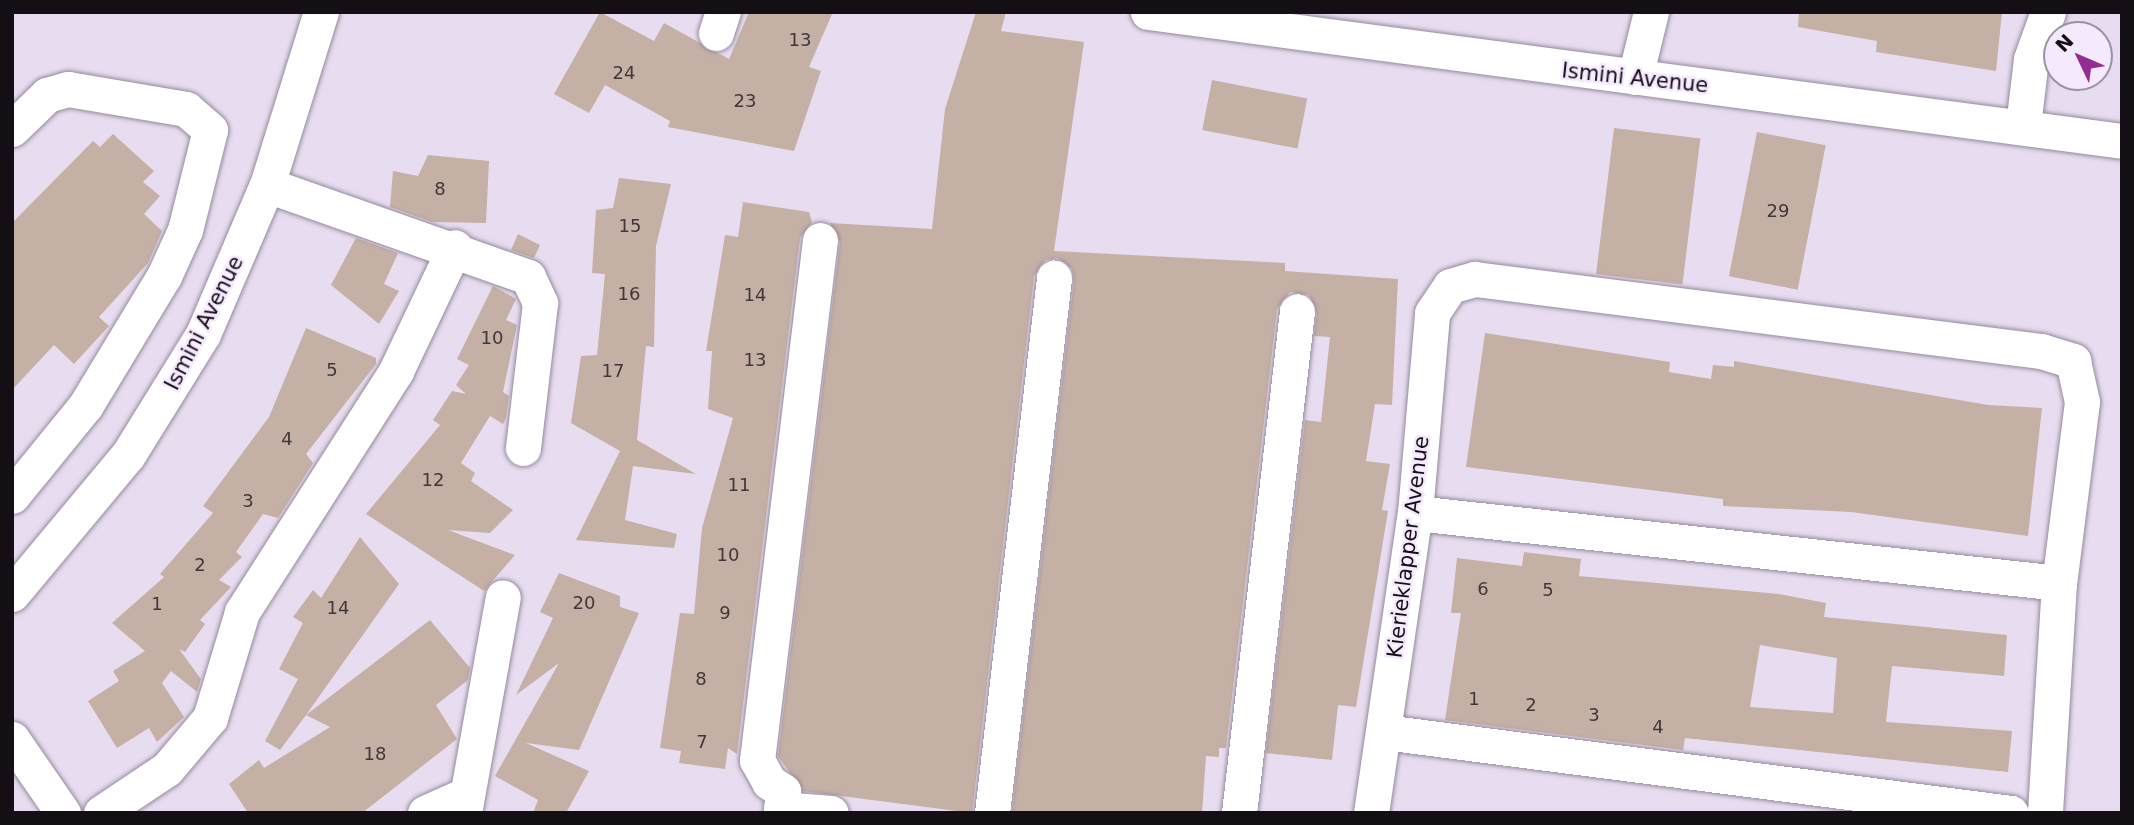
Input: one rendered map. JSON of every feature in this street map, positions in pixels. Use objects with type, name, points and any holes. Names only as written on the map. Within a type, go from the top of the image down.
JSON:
[{"type":"street","name":"Ismini Avenue","points":[[12,594],[128,456],[172,388],[234,269],[267,185],[321,12]]},
{"type":"street","name":"Ismini Avenue","points":[[1149,12],[2122,141]]},
{"type":"street","points":[[1634,77],[1651,12]]},
{"type":"street","points":[[2022,126],[2031,59],[2048,12]]},
{"type":"street","points":[[12,129],[47,95],[68,89],[186,109],[210,130],[185,230],[164,275],[86,405],[12,496]]},
{"type":"street","points":[[267,185],[520,270],[538,289],[523,448]]},
{"type":"street","points":[[820,240],[757,760],[769,782],[783,791],[781,809],[831,813]]},
{"type":"street","points":[[101,813],[167,769],[210,718],[242,612],[396,371],[455,247]]},
{"type":"street","points":[[992,813],[1054,278]]},
{"type":"street","name":"Kierieklapper Avenue","points":[[1371,813],[1415,513],[1432,313],[1450,286],[1475,279],[1506,282],[2066,357],[2079,369],[2082,402],[2059,583]]},
{"type":"street","points":[[1239,813],[1297,311]]},
{"type":"street","points":[[1415,513],[2059,583],[2045,813]]},
{"type":"street","points":[[425,813],[465,804],[503,597]]},
{"type":"street","points":[[1384,732],[2011,813]]},
{"type":"street","points":[[12,739],[63,813]]},
{"type":"building","points":[[600,12],[654,41],[664,23],[729,59],[749,12],[833,12],[809,67],[821,71],[794,151],[668,127],[670,121],[605,85],[589,113],[554,94]]},
{"type":"building","points":[[976,12],[1006,12],[1001,31],[1084,42],[1054,251],[1285,263],[1285,271],[1398,279],[1392,405],[1375,404],[1366,461],[1390,464],[1382,510],[1388,511],[1356,707],[1338,705],[1332,760],[1266,753],[1305,420],[1321,422],[1330,337],[1314,336],[1317,313],[1309,295],[1290,292],[1277,309],[1226,748],[1219,748],[1219,757],[1206,756],[1202,813],[1012,813],[1074,280],[1072,269],[1057,258],[1045,260],[1034,276],[972,813],[803,791],[778,756],[840,242],[830,223],[932,229],[945,109]]},
{"type":"building","points":[[1799,12],[2002,12],[1996,71],[1876,52],[1877,41],[1798,27]]},
{"type":"building","points":[[1212,80],[1307,99],[1297,149],[1202,130]]},
{"type":"building","points":[[1614,128],[1700,139],[1682,285],[1596,274]]},
{"type":"building","points":[[1757,132],[1826,145],[1798,290],[1729,276]]},
{"type":"building","points":[[113,134],[154,171],[143,182],[160,196],[144,214],[162,231],[148,263],[99,317],[109,326],[74,364],[54,345],[12,390],[12,223],[93,141],[100,147]]},
{"type":"building","points":[[428,155],[489,161],[486,223],[432,222],[390,207],[393,171],[418,176]]},
{"type":"building","points":[[619,178],[671,184],[656,246],[654,347],[646,346],[637,440],[696,474],[633,466],[625,520],[677,534],[674,548],[576,540],[620,451],[571,423],[581,356],[597,355],[605,274],[592,273],[596,210],[613,208]]},
{"type":"building","points":[[743,202],[809,212],[812,222],[800,238],[737,754],[728,748],[725,769],[679,763],[681,751],[660,748],[680,613],[694,614],[702,528],[733,418],[708,409],[712,351],[706,351],[725,235],[738,237]]},
{"type":"building","points":[[518,234],[540,245],[534,258],[511,250]]},
{"type":"building","points":[[356,238],[398,253],[384,284],[399,291],[379,324],[331,285]]},
{"type":"building","points":[[493,286],[516,299],[506,320],[517,325],[503,392],[509,396],[506,418],[503,424],[490,416],[461,463],[475,473],[471,481],[513,510],[490,533],[448,530],[515,555],[484,591],[366,514],[440,425],[433,420],[452,391],[466,394],[456,385],[469,365],[457,359]]},
{"type":"building","points":[[306,328],[376,358],[376,364],[306,454],[313,463],[278,518],[263,514],[236,552],[242,557],[219,580],[231,587],[200,620],[205,624],[185,652],[179,649],[201,679],[197,692],[171,671],[162,683],[184,717],[157,742],[149,728],[117,748],[88,701],[119,681],[113,671],[145,651],[112,623],[164,577],[160,574],[213,513],[203,506],[269,417]]},
{"type":"building","points":[[1485,333],[1670,362],[1669,372],[1711,379],[1713,365],[1734,367],[1734,361],[1988,405],[2042,408],[2028,536],[1851,512],[1723,506],[1723,499],[1466,467]]},
{"type":"building","points":[[360,537],[399,584],[280,750],[265,741],[298,679],[279,669],[303,623],[293,617],[313,590],[321,598]]},
{"type":"building","points":[[1524,552],[1581,559],[1579,576],[1779,594],[1826,603],[1824,617],[2007,635],[2004,676],[1892,666],[1886,722],[2012,731],[2008,772],[1685,738],[1683,750],[1445,720],[1461,613],[1451,613],[1457,558],[1522,566]],"holes":[[[1760,645],[1837,658],[1833,713],[1750,707]]]},
{"type":"building","points":[[559,573],[620,596],[620,607],[639,613],[579,750],[526,743],[589,771],[566,813],[533,813],[538,800],[495,776],[559,663],[516,695],[553,618],[540,612]]},
{"type":"building","points":[[430,620],[470,668],[468,680],[436,705],[457,739],[362,813],[248,813],[229,784],[259,760],[264,768],[330,727],[306,715]]}]
